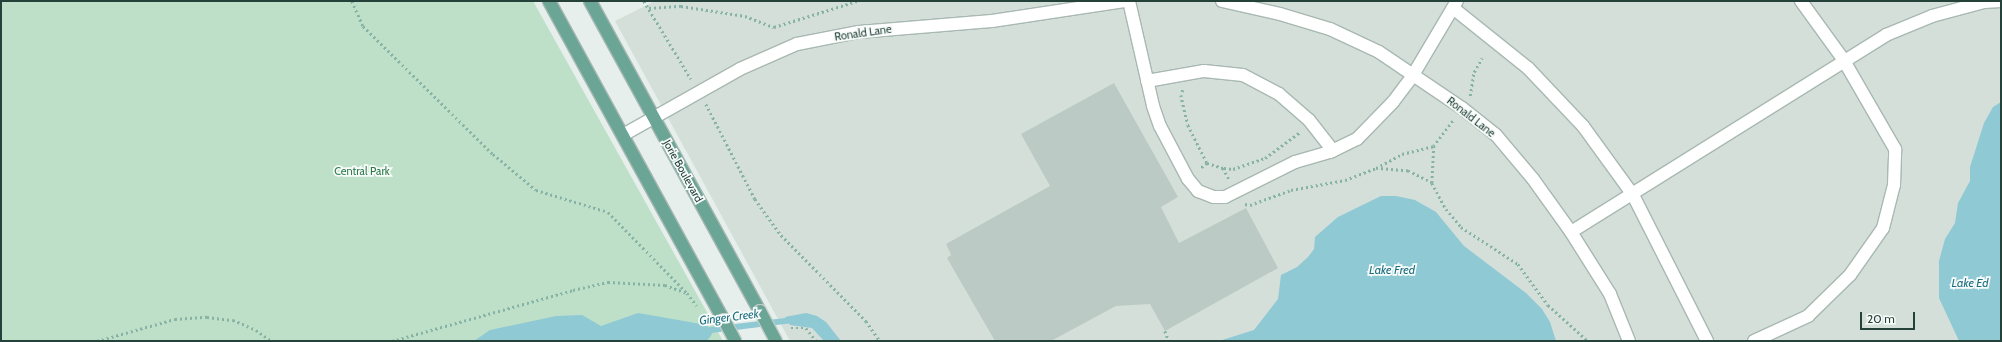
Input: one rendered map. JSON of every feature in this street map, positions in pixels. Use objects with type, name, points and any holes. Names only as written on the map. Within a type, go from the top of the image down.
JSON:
[{"type":"main road","points":[[550,1],[735,341]]},
{"type":"main road","name":"Jorie Boulevard","points":[[590,1],[776,341]]},
{"type":"street","name":"Ronald Lane","points":[[623,135],[740,69],[797,44],[858,32],[992,21],[1125,1]]},
{"type":"street","points":[[1129,1],[1147,82],[1160,126],[1188,179],[1198,191],[1214,197],[1225,197],[1295,162],[1333,151],[1357,139],[1393,102],[1414,75],[1455,4],[1528,68],[1583,126],[1633,195],[1707,341]]},
{"type":"street","name":"Ronald Lane","points":[[1222,1],[1280,14],[1330,29],[1379,52],[1414,75],[1496,135],[1533,179],[1572,232],[1610,294],[1629,341]]},
{"type":"street","points":[[1754,341],[1808,316],[1822,305],[1850,275],[1883,228],[1894,185],[1895,149],[1843,60],[1801,1]]},
{"type":"street","points":[[1572,232],[1633,195],[1843,60],[1886,35],[1932,16],[1984,2],[2001,1]]},
{"type":"street","points":[[1147,82],[1204,71],[1243,75],[1279,94],[1309,120],[1333,151]]},
{"type":"path","points":[[352,1],[363,26],[493,154],[536,190],[608,212],[687,293],[701,310]]},
{"type":"path","points":[[644,1],[720,128],[755,199],[781,235],[866,321],[880,341]]},
{"type":"path","points":[[648,8],[681,6],[745,16],[774,26],[856,1]]},
{"type":"path","points":[[1468,100],[1473,91],[1474,72],[1482,58]]},
{"type":"path","points":[[1184,85],[1181,95],[1188,125],[1208,163],[1223,168],[1233,169],[1265,158],[1302,129]]},
{"type":"path","points":[[1453,121],[1434,146],[1432,183],[1446,209],[1461,227],[1518,264],[1548,305],[1588,341]]},
{"type":"path","points":[[1223,168],[1235,192],[1245,204],[1250,205],[1271,196],[1345,180],[1376,168],[1402,154],[1434,146]]},
{"type":"path","points":[[1188,179],[1208,163]]},
{"type":"path","points":[[1376,168],[1408,171],[1432,183]]},
{"type":"path","points":[[392,341],[573,290],[608,282],[665,285],[687,293]]},
{"type":"path","points":[[97,341],[175,319],[206,317],[233,320],[256,330],[272,341]]},
{"type":"path","points":[[791,328],[806,328],[816,341]]},
{"type":"path","points":[[1165,331],[1169,341]]},
{"type":"shaded area","points":[[655,1],[2001,1],[2001,341],[790,341],[615,21]]},
{"type":"green space","name":"Central Park","points":[[1,1],[533,1],[723,341],[1,341]]},
{"type":"water","name":"Lake Ed","points":[[2001,102],[2001,341],[1959,341],[1939,298],[1939,261],[1945,239],[1955,223],[1958,203],[1970,181],[1970,167],[1984,123],[1993,107]]},
{"type":"water","name":"Lake Fred","points":[[1381,196],[1396,196],[1415,200],[1436,212],[1464,246],[1526,293],[1542,309],[1550,322],[1556,341],[1219,341],[1254,330],[1278,299],[1281,275],[1297,267],[1308,257],[1314,249],[1315,237],[1338,217]]},
{"type":"water","points":[[638,313],[707,325],[712,334],[707,341],[474,341],[490,330],[556,316],[582,315],[601,326]]},
{"type":"water","points":[[806,313],[817,316],[826,322],[841,341],[824,341],[812,328],[790,325],[785,317]]},
{"type":"building","points":[[1114,83],[1178,197],[1161,207],[1179,243],[1246,208],[1278,268],[1165,331],[1150,304],[1116,306],[1051,341],[995,341],[947,258],[951,255],[946,244],[1050,186],[1021,134]]},
{"type":"waterway","name":"Ginger Creek","points":[[703,331],[794,320]]}]
